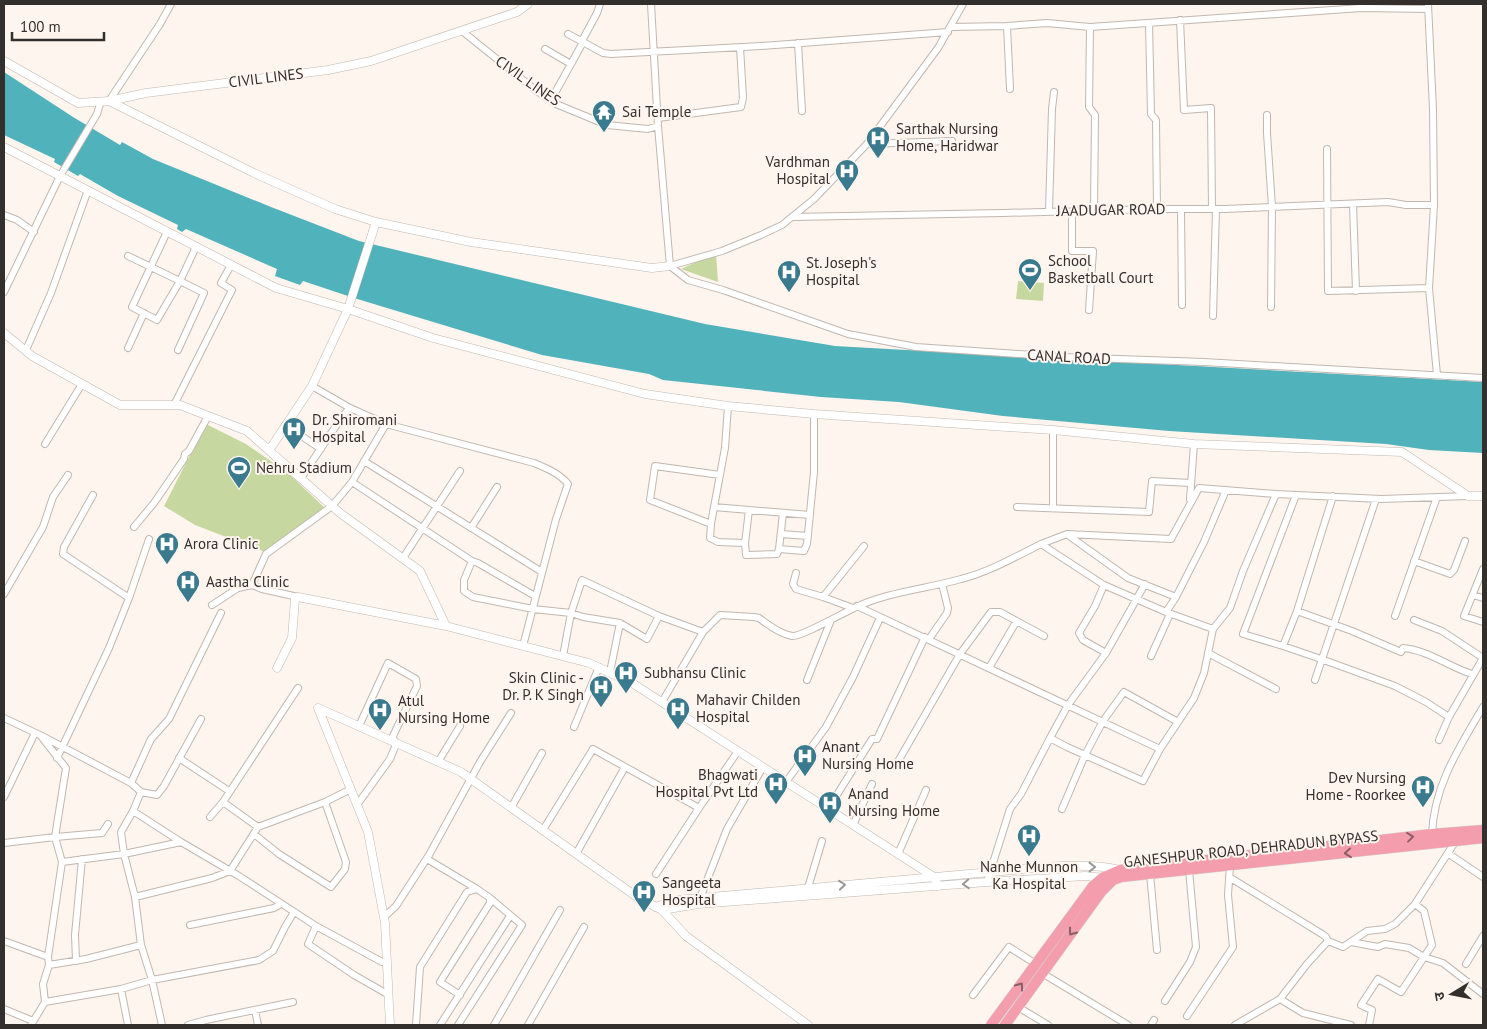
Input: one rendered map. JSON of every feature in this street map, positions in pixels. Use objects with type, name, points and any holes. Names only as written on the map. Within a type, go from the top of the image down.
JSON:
[{"type":"main road","points":[[991,1025],[1092,886],[1102,878],[1120,870],[1432,834],[1483,830]]},
{"type":"main road","name":"GANESHPUR ROAD, DEHRADUN BYPASS","points":[[1005,1025],[1100,892],[1113,880],[1121,877],[1483,838]]},
{"type":"street","points":[[4,292],[61,174],[105,101],[160,24],[171,4]]},
{"type":"street","name":"CIVIL LINES","points":[[4,61],[78,103],[105,101],[146,93],[328,70],[371,61],[517,12],[528,4]]},
{"type":"street","points":[[551,100],[598,13],[600,4]]},
{"type":"street","points":[[651,4],[658,126],[670,266]]},
{"type":"street","points":[[105,101],[254,173],[335,209],[376,222],[471,242],[652,268],[670,266],[722,251],[761,236],[782,225],[814,199],[866,144],[938,48],[963,4]]},
{"type":"street","points":[[568,34],[603,53],[654,52],[798,43],[949,29],[1047,23],[1090,27],[1361,8],[1428,7],[1433,109],[1429,288],[1437,375]]},
{"type":"street","points":[[1180,20],[1184,110],[1211,108],[1214,209],[1213,316]]},
{"type":"street","points":[[1149,23],[1151,114],[1156,120],[1157,209]]},
{"type":"street","points":[[1007,26],[1010,89]]},
{"type":"street","points":[[1090,27],[1089,107],[1095,115],[1094,210]]},
{"type":"street","name":"CIVIL LINES","points":[[462,31],[531,87],[551,100],[608,125],[648,129],[658,126]]},
{"type":"street","points":[[798,43],[802,111]]},
{"type":"street","points":[[658,118],[742,107],[740,47]]},
{"type":"street","points":[[546,49],[571,64]]},
{"type":"street","points":[[1048,211],[1054,92]]},
{"type":"street","points":[[1268,115],[1267,133],[1272,207],[1271,307]]},
{"type":"street","points":[[866,144],[952,141]]},
{"type":"street","points":[[4,147],[61,174],[276,288],[348,309],[433,338],[645,394],[728,406],[814,414],[1053,430],[1194,444],[1402,452],[1468,496]]},
{"type":"street","points":[[1327,149],[1328,291],[1429,288]]},
{"type":"street","points":[[26,350],[51,293],[88,190]]},
{"type":"street","name":"JAADUGAR ROAD","points":[[792,217],[1214,209],[1388,202],[1406,205],[1432,205]]},
{"type":"street","points":[[1353,204],[1356,291]]},
{"type":"street","points":[[1180,209],[1182,305]]},
{"type":"street","points":[[1072,211],[1072,250],[1093,251],[1089,310]]},
{"type":"street","points":[[4,215],[17,220],[34,232]]},
{"type":"street","points":[[268,448],[272,446],[312,386],[348,309],[376,222]]},
{"type":"street","points":[[166,234],[152,268],[132,307],[157,320],[180,281],[196,247]]},
{"type":"street","points":[[128,256],[204,293],[178,350]]},
{"type":"street","points":[[174,405],[232,290],[221,283],[231,265]]},
{"type":"street","name":"CANAL ROAD","points":[[670,266],[688,280],[723,290],[848,334],[916,347],[1062,357],[1204,362],[1483,378]]},
{"type":"street","points":[[128,348],[144,313]]},
{"type":"street","points":[[4,333],[26,350],[120,405],[180,405],[247,431],[332,506],[420,571],[446,626]]},
{"type":"street","points":[[45,444],[82,384]]},
{"type":"street","points":[[312,386],[350,408],[386,424],[534,463],[552,470],[565,480],[568,484],[556,519],[523,646]]},
{"type":"street","points":[[728,406],[720,474],[710,524],[710,538],[718,542],[745,543]]},
{"type":"street","points":[[301,478],[350,408]]},
{"type":"street","points":[[779,550],[804,551],[808,536],[814,472],[814,414]]},
{"type":"street","points":[[134,527],[154,503],[184,459],[208,416]]},
{"type":"street","points":[[252,585],[266,554],[332,506],[352,482],[386,424]]},
{"type":"street","points":[[285,425],[321,449]]},
{"type":"street","points":[[1053,430],[1054,508]]},
{"type":"street","points":[[1190,498],[1194,444]]},
{"type":"street","points":[[364,461],[542,572]]},
{"type":"street","points":[[710,524],[650,500],[655,466],[720,474]]},
{"type":"street","points":[[403,558],[460,470]]},
{"type":"street","points":[[4,594],[43,527],[53,497],[68,474]]},
{"type":"street","points":[[352,482],[472,561],[478,562],[535,596]]},
{"type":"street","points":[[1017,507],[1149,512],[1152,482],[1191,483]]},
{"type":"street","points":[[471,528],[497,487]]},
{"type":"street","points":[[662,702],[703,632],[720,615],[759,618],[771,627],[794,636],[855,607],[880,598],[963,579],[1067,534],[1171,539],[1200,488],[1276,494],[1376,498],[1483,496]]},
{"type":"street","points":[[1166,612],[1176,597],[1190,568],[1194,565],[1226,490]]},
{"type":"street","points":[[1050,738],[1085,756],[1143,781],[1160,749],[1194,698],[1204,673],[1213,629],[1230,608],[1243,571],[1276,494]]},
{"type":"street","points":[[93,495],[64,547],[63,554],[129,598]]},
{"type":"street","points":[[1296,495],[1242,634],[1283,646],[1395,686],[1426,702],[1449,717]]},
{"type":"street","points":[[1283,646],[1334,496]]},
{"type":"street","points":[[1395,616],[1437,497]]},
{"type":"street","points":[[1314,680],[1376,498]]},
{"type":"street","points":[[714,508],[810,515]]},
{"type":"street","points":[[749,510],[745,543],[746,555],[777,554],[783,513]]},
{"type":"street","points":[[781,534],[808,536]]},
{"type":"street","points":[[1067,534],[1128,578],[1176,597]]},
{"type":"street","points":[[57,758],[109,648],[150,539]]},
{"type":"street","points":[[1414,561],[1450,574],[1454,570],[1466,541]]},
{"type":"street","points":[[1041,544],[1104,585],[1166,612],[1213,629]]},
{"type":"street","points":[[823,596],[864,546]]},
{"type":"street","points":[[472,561],[464,580],[464,591],[473,596],[533,609],[571,613],[583,617],[620,623],[647,639],[660,616]]},
{"type":"street","points":[[1483,569],[1464,616],[1483,622]]},
{"type":"street","points":[[796,573],[793,584],[796,589],[855,607],[927,638],[1160,749]]},
{"type":"street","points":[[563,656],[571,613],[582,580],[660,616],[703,632]]},
{"type":"street","points":[[828,809],[872,739],[877,739],[927,638],[948,608],[942,584]]},
{"type":"street","points":[[987,882],[1010,808],[1021,794],[1068,705],[1106,654],[1145,584]]},
{"type":"street","points":[[212,605],[238,588],[252,585],[262,589],[446,626],[589,663],[632,683],[662,702],[934,877],[938,886]]},
{"type":"street","points":[[1104,585],[1079,633],[1084,640],[1106,654]]},
{"type":"street","points":[[1472,595],[1483,598]]},
{"type":"street","points":[[277,668],[292,638],[295,599],[298,596]]},
{"type":"street","points":[[1296,611],[1334,624],[1401,652],[1403,648],[1418,649],[1458,670],[1472,674]]},
{"type":"street","points":[[896,765],[960,654],[991,612],[1000,612],[1044,636]]},
{"type":"street","points":[[1151,656],[1170,614],[1166,612]]},
{"type":"street","points":[[132,783],[151,739],[169,719],[221,613]]},
{"type":"street","points":[[786,782],[826,727],[853,677],[880,618]]},
{"type":"street","points":[[807,680],[831,620]]},
{"type":"street","points":[[1414,620],[1442,631],[1483,658],[1472,674],[1439,740]]},
{"type":"street","points":[[989,668],[1016,622]]},
{"type":"street","points":[[610,672],[620,623]]},
{"type":"street","points":[[1208,653],[1239,670],[1244,670],[1276,689]]},
{"type":"street","points":[[357,805],[390,759],[395,747],[393,736],[417,686],[416,679],[388,663],[358,726]]},
{"type":"street","points":[[574,727],[599,668]]},
{"type":"street","points":[[210,817],[298,688]]},
{"type":"street","points":[[1062,809],[1085,756],[1103,721],[1124,692],[1178,722]]},
{"type":"street","points":[[1432,834],[1435,804],[1450,762],[1483,707]]},
{"type":"street","points":[[392,1025],[384,917],[368,832],[318,708],[462,772],[637,897],[658,908],[686,936],[803,1024]]},
{"type":"street","points":[[384,917],[396,906],[427,858],[470,778],[511,713]]},
{"type":"street","points":[[4,718],[132,783],[141,792],[157,795],[201,719]]},
{"type":"street","points":[[438,762],[460,726]]},
{"type":"street","points":[[4,1009],[32,1023],[45,1002],[43,984],[49,965],[48,957],[62,862],[55,838],[66,768],[37,734]]},
{"type":"street","points":[[4,798],[37,734]]},
{"type":"street","points":[[544,830],[593,748],[698,808]]},
{"type":"street","points":[[656,874],[698,808],[738,751]]},
{"type":"street","points":[[511,808],[542,753]]},
{"type":"street","points":[[180,758],[229,791]]},
{"type":"street","points":[[576,854],[624,767]]},
{"type":"street","points":[[699,901],[727,830],[763,767]]},
{"type":"street","points":[[853,825],[872,784]]},
{"type":"street","points":[[136,897],[212,878],[230,871],[258,827],[325,802],[351,789]]},
{"type":"street","points":[[898,854],[926,790]]},
{"type":"street","points":[[141,792],[121,832],[124,854],[136,897],[141,945],[152,980],[162,1025]]},
{"type":"street","points":[[222,802],[258,827]]},
{"type":"street","points":[[254,834],[279,854],[331,887],[345,869],[346,862],[325,802]]},
{"type":"street","points":[[133,811],[316,926],[382,962],[388,962]]},
{"type":"street","points":[[4,843],[102,832],[108,824]]},
{"type":"street","points":[[807,891],[822,840]]},
{"type":"street","points":[[62,862],[124,854],[181,842]]},
{"type":"street","points":[[1229,877],[1322,934],[1328,942],[1343,947],[1367,931],[1385,929],[1395,924],[1415,904],[1455,842]]},
{"type":"street","points":[[1449,854],[1483,877]]},
{"type":"street","points":[[427,858],[490,898],[522,925],[458,1025]]},
{"type":"street","points":[[76,961],[76,935],[82,859]]},
{"type":"street","points":[[1187,1016],[1233,947],[1228,895],[1230,865]]},
{"type":"street","points":[[658,908],[699,901],[934,877],[1058,867],[1106,866],[1120,870]]},
{"type":"street","points":[[1166,1001],[1190,962],[1196,947],[1189,870]]},
{"type":"street","points":[[1150,874],[1157,950]]},
{"type":"street","points":[[807,891],[938,886],[1085,876],[1113,880]]},
{"type":"street","points":[[416,1025],[420,967],[467,892],[477,889]]},
{"type":"street","points":[[460,995],[440,982],[490,903],[490,898]]},
{"type":"street","points":[[190,925],[274,908],[281,904]]},
{"type":"street","points":[[1369,1025],[1372,1010],[1361,1006],[1378,979],[1400,992],[1432,945],[1424,911],[1415,904]]},
{"type":"street","points":[[494,1025],[560,910]]},
{"type":"street","points":[[45,1002],[121,990],[152,980],[259,960],[273,951],[294,912]]},
{"type":"street","points":[[440,1025],[510,916]]},
{"type":"street","points":[[316,926],[308,944],[389,996]]},
{"type":"street","points":[[528,1025],[584,927]]},
{"type":"street","points":[[1466,964],[1483,936]]},
{"type":"street","points":[[4,941],[48,957]]},
{"type":"street","points":[[1235,1025],[1280,999],[1307,964],[1328,942]]},
{"type":"street","points":[[1351,942],[1378,947],[1385,944],[1409,948],[1424,957],[1442,963],[1483,994]]},
{"type":"street","points":[[49,965],[76,961],[141,945]]},
{"type":"street","points":[[974,995],[1009,947],[1036,964]]},
{"type":"street","points":[[1042,973],[1128,1025]]},
{"type":"street","points":[[121,990],[128,1025]]},
{"type":"street","points":[[1280,999],[1303,1013],[1351,1025]]},
{"type":"street","points":[[188,1025],[293,1002]]},
{"type":"street","points":[[1018,1007],[1048,1025]]},
{"type":"street","points":[[255,1010],[258,1025]]},
{"type":"green space","points":[[716,253],[718,282],[681,269]]},
{"type":"green space","name":"School Basketball Court","points":[[1018,281],[1044,283],[1043,301],[1016,299]]},
{"type":"green space","name":"Nehru Stadium","points":[[206,424],[246,444],[288,473],[327,510],[265,552],[195,525],[164,506]]},
{"type":"water","points":[[4,72],[120,145],[122,142],[153,159],[359,241],[705,324],[835,346],[1483,382],[1483,453],[1429,450],[1386,444],[1169,431],[1003,416],[899,402],[821,397],[663,380],[649,374],[542,355],[303,281],[300,285],[275,276],[277,269],[186,229],[182,232],[177,229],[178,225],[118,196],[80,174],[78,176],[54,162],[55,159],[4,135]]},
{"type":"place","name":"Sai Temple","points":[[604,133]]},
{"type":"place","name":"Sarthak Nursing Home, Haridwar","points":[[878,159]]},
{"type":"place","name":"Vardhman Hospital","points":[[847,192]]},
{"type":"place","name":"School Basketball Court","points":[[1030,291]]},
{"type":"place","name":"St. Joseph's Hospital","points":[[789,293]]},
{"type":"place","name":"Dr. Shiromani Hospital","points":[[294,450]]},
{"type":"place","name":"Nehru Stadium","points":[[239,489]]},
{"type":"place","name":"Arora Clinic","points":[[167,565]]},
{"type":"place","name":"Aastha Clinic","points":[[188,603]]},
{"type":"place","name":"Subhansu Clinic","points":[[626,694]]},
{"type":"place","name":"Skin Clinic - Dr. P. K Singh","points":[[601,708]]},
{"type":"place","name":"Mahavir Childen Hospital","points":[[678,730]]},
{"type":"place","name":"Atul Nursing Home","points":[[380,731]]},
{"type":"place","name":"Anant Nursing Home","points":[[805,777]]},
{"type":"place","name":"Bhagwati Hospital Pvt Ltd","points":[[776,805]]},
{"type":"place","name":"Dev Nursing Home - Roorkee","points":[[1423,808]]},
{"type":"place","name":"Anand Nursing Home","points":[[830,824]]},
{"type":"place","name":"Nanhe Munnon Ka Hospital","points":[[1029,857]]},
{"type":"place","name":"Sangeeta Hospital","points":[[644,913]]}]
